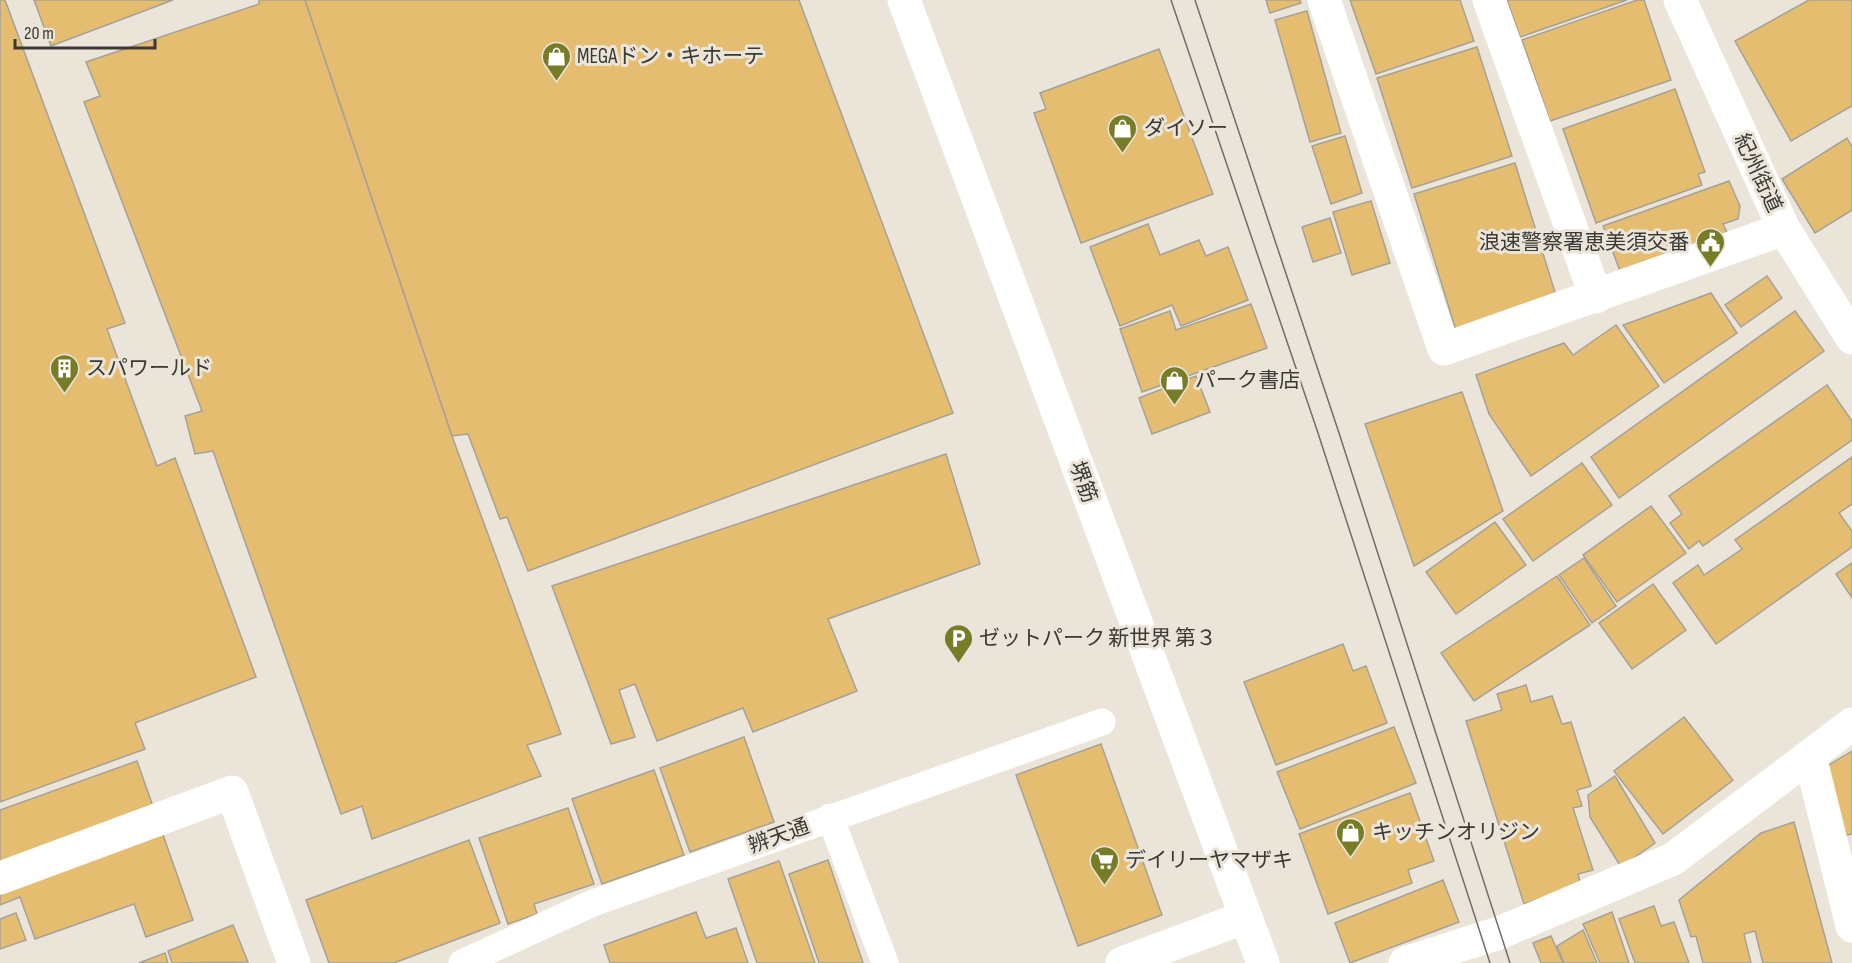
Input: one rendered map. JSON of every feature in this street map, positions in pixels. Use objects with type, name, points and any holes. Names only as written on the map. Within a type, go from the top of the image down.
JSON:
[{"type":"street","name":"堺筋","points":[[904,0],[1263,963]]},
{"type":"street","points":[[1324,0],[1444,349],[1784,229]]},
{"type":"street","points":[[1489,0],[1596,297]]},
{"type":"street","name":"紀州街道","points":[[1680,0],[1784,229],[1852,338]]},
{"type":"street","points":[[1405,963],[1499,933],[1673,859],[1852,724]]},
{"type":"street","points":[[1810,756],[1852,926]]},
{"type":"street","points":[[0,878],[232,792],[294,963]]},
{"type":"street","points":[[1122,963],[1246,917]]},
{"type":"lane","name":"辨天通","points":[[462,963],[593,903],[1102,722]]},
{"type":"lane","points":[[830,818],[885,963]]},
{"type":"building","name":"スパワールド","points":[[0,0],[5,0],[125,323],[107,329],[157,466],[175,458],[256,677],[135,723],[145,749],[0,802]]},
{"type":"building","points":[[34,0],[173,0],[51,46]]},
{"type":"building","points":[[259,0],[305,0],[452,436],[561,734],[527,745],[541,776],[372,839],[362,806],[341,814],[213,451],[195,454],[185,416],[202,411],[84,102],[100,96],[86,62],[259,4]]},
{"type":"building","points":[[305,0],[799,0],[953,413],[528,571],[507,517],[500,519],[468,434],[452,436]]},
{"type":"building","points":[[1266,0],[1300,0],[1301,3],[1270,13]]},
{"type":"building","points":[[1350,0],[1460,0],[1474,41],[1376,74]]},
{"type":"building","points":[[1507,0],[1627,0],[1520,37]]},
{"type":"building","points":[[1637,0],[1644,0],[1671,80],[1550,121],[1522,40]]},
{"type":"building","points":[[1809,0],[1852,0],[1852,106],[1791,141],[1735,41]]},
{"type":"building","points":[[1307,11],[1341,133],[1310,142],[1275,20]]},
{"type":"building","points":[[1477,47],[1512,156],[1412,188],[1377,78]]},
{"type":"building","name":"ダイソー","points":[[1159,49],[1213,194],[1081,243],[1034,113],[1046,109],[1040,93]]},
{"type":"building","points":[[1675,89],[1705,172],[1698,174],[1702,185],[1596,223],[1563,129]]},
{"type":"building","points":[[1345,136],[1362,193],[1331,204],[1312,146]]},
{"type":"building","points":[[1847,138],[1852,147],[1852,210],[1815,233],[1782,179]]},
{"type":"building","points":[[1515,163],[1558,302],[1457,334],[1414,194]]},
{"type":"building","points":[[1729,181],[1740,206],[1738,219],[1723,224],[1727,232],[1620,271],[1603,226]]},
{"type":"building","points":[[1371,201],[1390,263],[1352,275],[1333,212]]},
{"type":"building","points":[[1330,218],[1341,253],[1313,262],[1302,227]]},
{"type":"building","points":[[1148,224],[1160,255],[1199,240],[1206,256],[1228,247],[1248,300],[1181,326],[1172,305],[1120,326],[1090,247]]},
{"type":"building","points":[[1767,276],[1782,298],[1741,327],[1725,305]]},
{"type":"building","points":[[1711,293],[1737,333],[1664,383],[1623,325]]},
{"type":"building","points":[[1251,304],[1267,348],[1142,392],[1120,329],[1170,311],[1176,330]]},
{"type":"building","points":[[1795,311],[1824,351],[1619,498],[1591,457]]},
{"type":"building","points":[[1616,325],[1659,386],[1531,476],[1489,414],[1476,375],[1564,343],[1573,355]]},
{"type":"building","name":"パーク書店","points":[[1196,376],[1210,412],[1152,434],[1139,398]]},
{"type":"building","points":[[1827,385],[1852,421],[1852,440],[1703,546],[1699,541],[1689,549],[1670,523],[1682,514],[1669,496]]},
{"type":"building","points":[[1462,392],[1503,511],[1414,566],[1365,424]]},
{"type":"building","points":[[946,454],[980,564],[828,619],[857,691],[753,732],[743,708],[657,741],[635,684],[619,690],[635,737],[611,744],[552,586]]},
{"type":"building","points":[[1852,457],[1852,504],[1839,513],[1852,531],[1852,547],[1716,644],[1673,583],[1698,565],[1704,575],[1742,549],[1735,540]]},
{"type":"building","points":[[1582,463],[1612,505],[1533,561],[1503,519]]},
{"type":"building","points":[[1651,506],[1686,553],[1617,602],[1583,555]]},
{"type":"building","points":[[1495,522],[1526,565],[1456,614],[1426,572]]},
{"type":"building","points":[[1584,558],[1616,606],[1592,623],[1559,575]]},
{"type":"building","points":[[1852,563],[1852,598],[1836,574]]},
{"type":"building","points":[[1557,576],[1590,625],[1474,701],[1441,653]]},
{"type":"building","points":[[1653,584],[1686,630],[1632,669],[1599,623]]},
{"type":"building","points":[[1343,644],[1353,671],[1366,666],[1387,723],[1276,765],[1244,682]]},
{"type":"building","points":[[1526,685],[1531,702],[1552,696],[1562,724],[1571,722],[1591,786],[1577,790],[1582,806],[1573,808],[1593,870],[1578,874],[1581,885],[1524,904],[1466,721],[1502,710],[1497,694]]},
{"type":"building","points":[[1684,717],[1733,780],[1663,834],[1614,771]]},
{"type":"building","points":[[1394,727],[1416,783],[1300,829],[1277,772]]},
{"type":"building","points":[[744,737],[774,822],[690,852],[660,768]]},
{"type":"building","points":[[1101,744],[1162,915],[1078,946],[1016,775]]},
{"type":"building","points":[[1852,751],[1852,834],[1838,837],[1822,769]]},
{"type":"building","points":[[137,761],[193,920],[146,937],[134,904],[35,939],[20,897],[0,905],[0,810]]},
{"type":"building","points":[[654,770],[684,855],[602,884],[572,799]]},
{"type":"building","points":[[1615,776],[1655,843],[1621,867],[1590,817],[1588,795]]},
{"type":"building","points":[[1410,793],[1434,861],[1408,870],[1412,883],[1328,914],[1299,834]]},
{"type":"building","points":[[568,808],[594,884],[534,904],[537,914],[508,924],[479,838]]},
{"type":"building","points":[[1794,822],[1832,963],[1763,963],[1755,931],[1744,934],[1751,963],[1703,963],[1696,936],[1691,937],[1679,900],[1761,833]]},
{"type":"building","points":[[469,840],[500,923],[394,963],[329,963],[306,900]]},
{"type":"building","points":[[828,860],[863,963],[819,963],[789,874]]},
{"type":"building","points":[[779,861],[815,963],[757,963],[728,879]]},
{"type":"building","points":[[1443,880],[1459,922],[1350,963],[1335,923]]},
{"type":"building","points":[[1654,906],[1661,926],[1674,922],[1689,963],[1635,963],[1619,919]]},
{"type":"building","points":[[696,912],[706,938],[736,928],[748,963],[610,963],[604,945]]},
{"type":"building","points":[[1612,912],[1629,963],[1600,963],[1583,924]]},
{"type":"building","points":[[16,913],[26,940],[0,949],[0,919]]},
{"type":"building","points":[[233,925],[248,962],[172,963],[168,951]]},
{"type":"building","points":[[1583,930],[1597,963],[1564,963],[1557,946]]},
{"type":"building","points":[[1551,936],[1563,963],[1541,963],[1533,943]]},
{"type":"building","points":[[165,953],[168,963],[139,963]]},
{"type":"tram line","points":[[1171,0],[1317,430],[1490,963]]},
{"type":"tram line","points":[[1195,0],[1339,433],[1510,963]]},
{"type":"place","name":"MEGAドン・キホーテ","points":[[556,82]]},
{"type":"place","name":"ダイソー","points":[[1123,154]]},
{"type":"place","name":"浪速警察署恵美須交番","points":[[1710,268]]},
{"type":"place","name":"スパワールド","points":[[65,394]]},
{"type":"place","name":"パーク書店","points":[[1174,406]]},
{"type":"place","name":"ゼットパーク 新世界 第３","points":[[958,664]]},
{"type":"place","name":"キッチンオリジン","points":[[1351,858]]},
{"type":"place","name":"デイリーヤマザキ","points":[[1104,886]]}]
